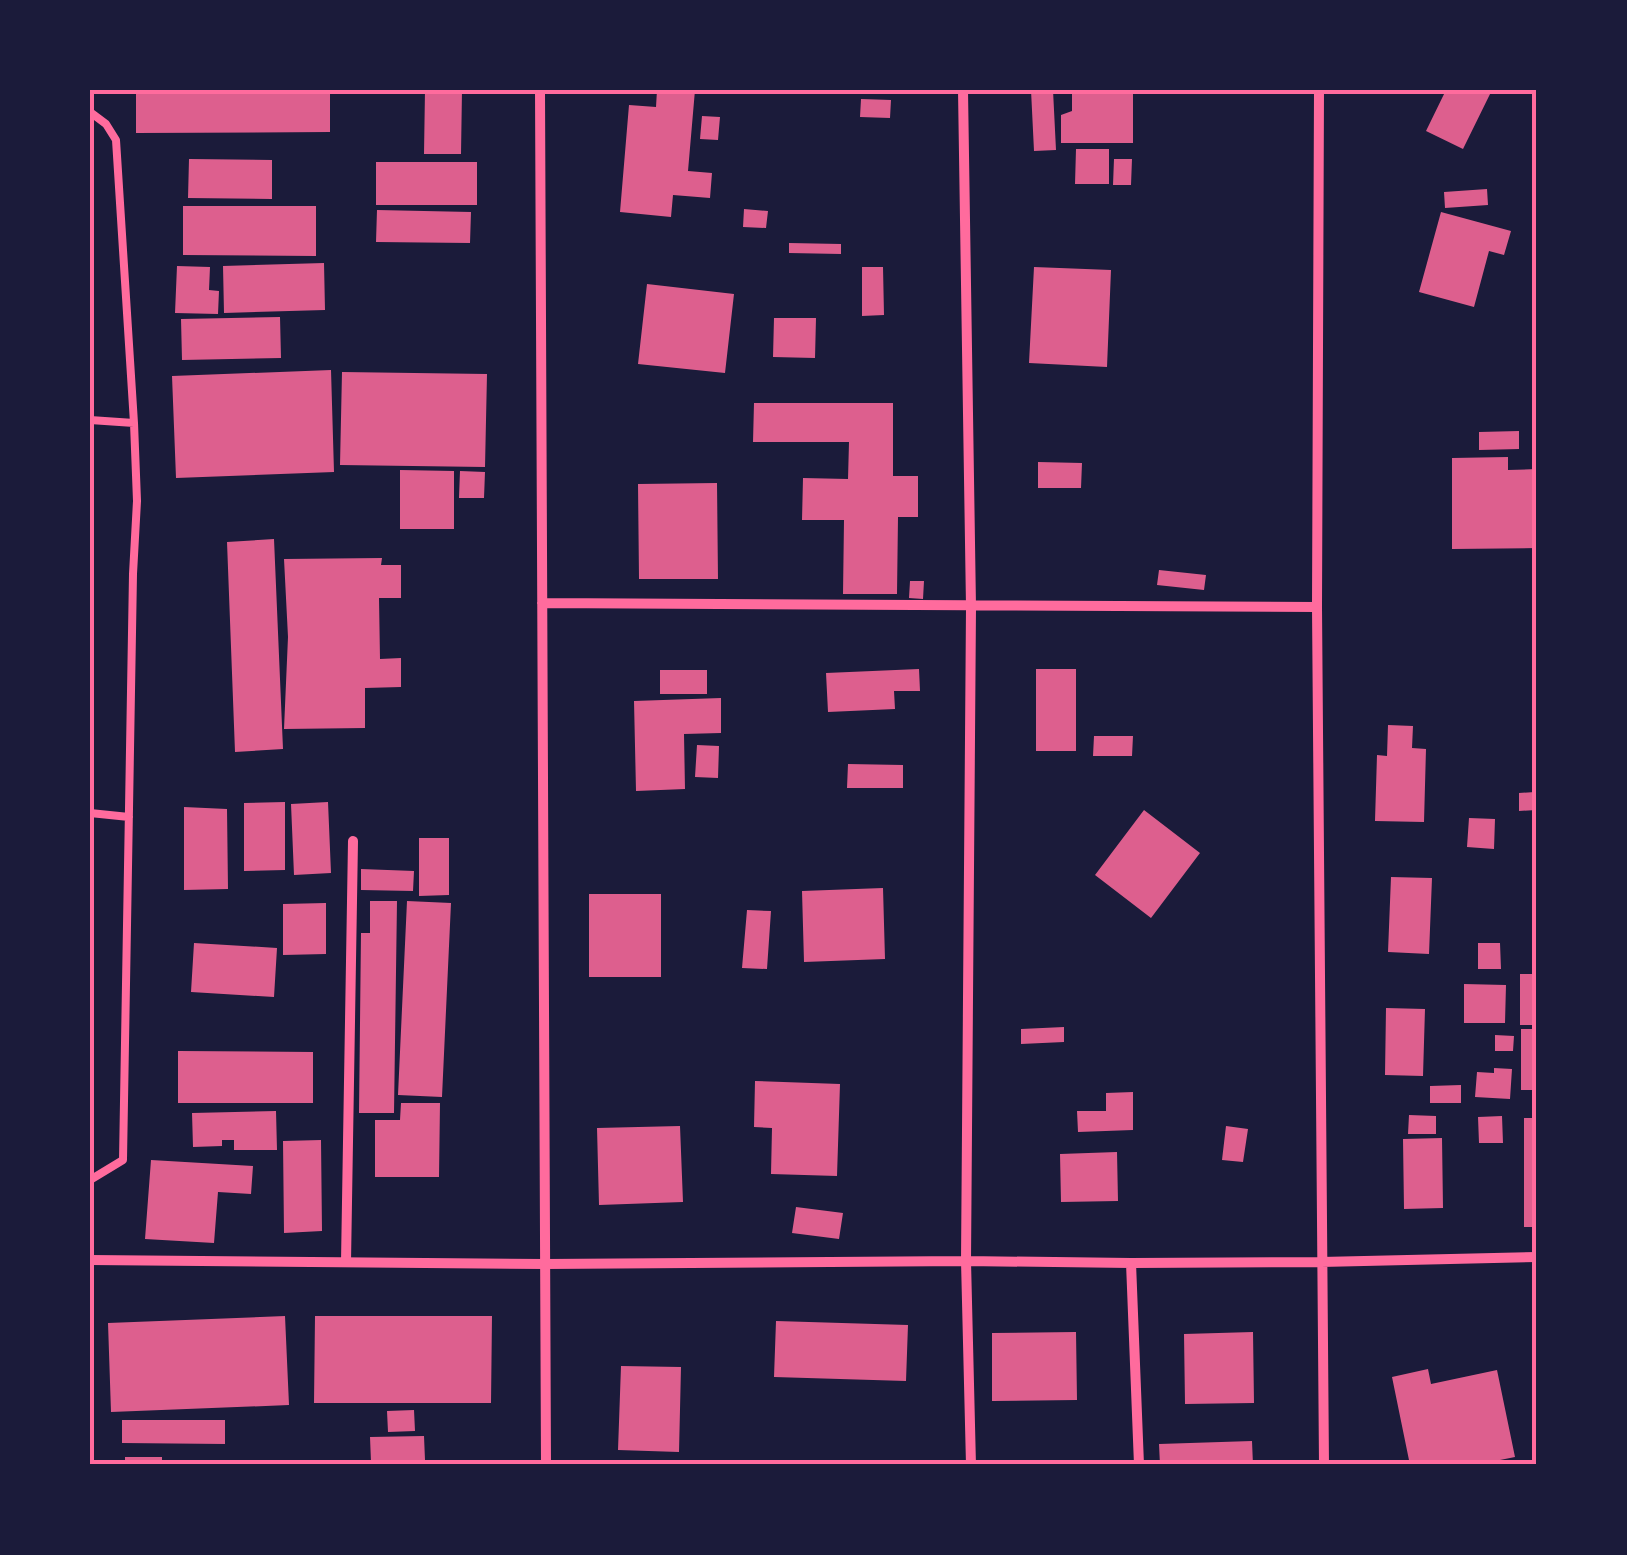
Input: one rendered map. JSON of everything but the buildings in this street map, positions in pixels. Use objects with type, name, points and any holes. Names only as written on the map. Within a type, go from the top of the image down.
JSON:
[{"type":"street","points":[[540,90],[546,1465]]},
{"type":"street","points":[[962,90],[971,607],[966,1261],[971,1465]]},
{"type":"street","points":[[1318,90],[1317,608],[1324,1465]]},
{"type":"street","points":[[542,603],[1317,608]]},
{"type":"street","points":[[346,1262],[354,840]]},
{"type":"street","points":[[90,1260],[1131,1263],[1537,1257]]},
{"type":"street","points":[[1131,1263],[1140,1465]]},
{"type":"lane","points":[[90,112],[106,124],[116,140],[137,501],[123,1160],[90,1180]]},
{"type":"lane","points":[[90,420],[134,423]]},
{"type":"lane","points":[[90,813],[129,817]]}]
